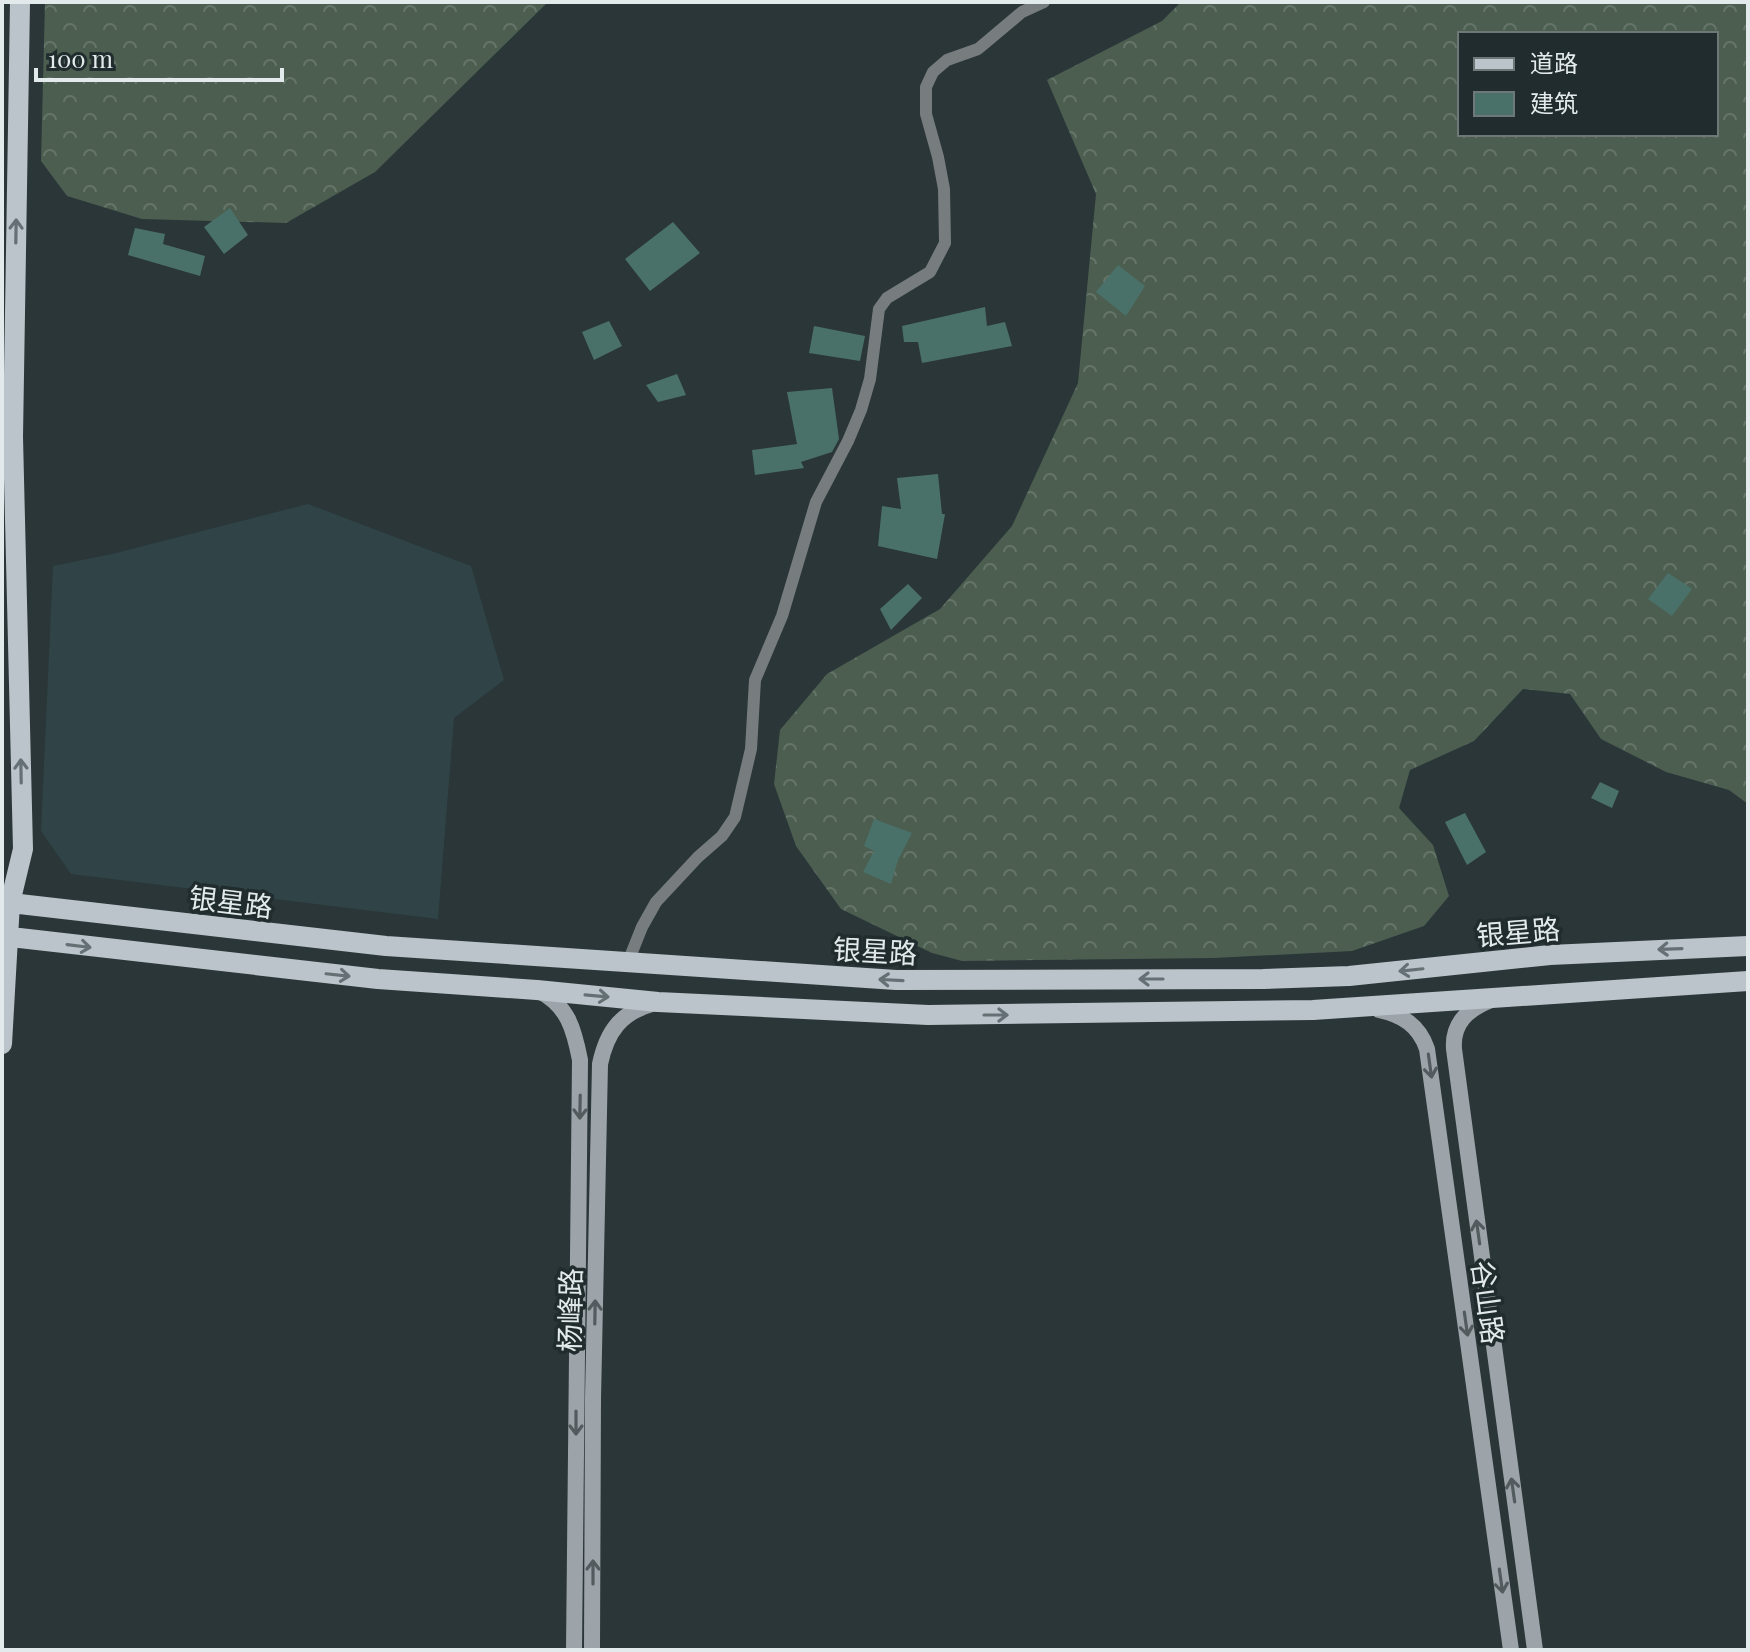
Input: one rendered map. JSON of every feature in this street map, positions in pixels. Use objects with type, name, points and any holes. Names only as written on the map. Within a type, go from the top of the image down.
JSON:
[{"type":"main road","points":[[2,1044],[6,902],[23,849],[13,437],[20,2]]},
{"type":"main road","name":"银星路","points":[[6,902],[371,944],[896,980],[1349,976],[1550,955],[1748,946]]},
{"type":"main road","points":[[6,937],[332,975],[658,1002],[928,1015],[1170,1013],[1357,1007],[1748,981]]},
{"type":"main road","name":"杨峰路","points":[[537,990],[552,998],[569,1018],[580,1060],[574,1650]]},
{"type":"main road","name":"谷山路","points":[[1506,996],[1468,1012],[1453,1034],[1535,1650]]},
{"type":"main road","name":"杨峰路","points":[[592,1650],[600,1064],[604,1047],[621,1019],[632,1011],[658,1002]]},
{"type":"main road","name":"谷山路","points":[[1357,1007],[1404,1018],[1423,1037],[1427,1049],[1511,1650]]},
{"type":"street","points":[[628,962],[656,902],[722,836],[735,817],[751,749],[755,680],[782,616],[816,502],[861,410],[870,379],[879,309],[887,298],[930,272],[945,243],[944,189],[926,114],[926,87],[933,72],[947,60],[978,49],[1022,12],[1044,2]]},
{"type":"shaded area","points":[[308,504],[471,566],[504,680],[454,718],[438,919],[71,874],[41,831],[53,566]]},
{"type":"green space","points":[[45,2],[548,2],[375,172],[286,223],[142,219],[67,196],[41,161]]},
{"type":"green space","points":[[1181,2],[1748,2],[1748,804],[1729,790],[1666,772],[1601,739],[1570,694],[1523,689],[1474,741],[1410,770],[1399,808],[1433,845],[1449,896],[1424,926],[1352,951],[1214,958],[962,961],[932,953],[841,909],[796,846],[774,784],[780,730],[827,674],[940,609],[1012,526],[1078,383],[1096,194],[1047,80],[1162,21]]},
{"type":"building","points":[[230,208],[248,235],[224,254],[204,227]]},
{"type":"building","points":[[673,222],[700,253],[650,291],[625,259]]},
{"type":"building","points":[[135,228],[165,234],[163,244],[205,256],[200,276],[128,255]]},
{"type":"building","points":[[1118,265],[1145,286],[1126,316],[1096,292]]},
{"type":"building","points":[[985,307],[987,326],[1005,322],[1012,346],[922,363],[918,342],[904,342],[902,326]]},
{"type":"building","points":[[609,321],[622,346],[594,360],[582,332]]},
{"type":"building","points":[[814,326],[865,336],[860,361],[809,353]]},
{"type":"building","points":[[677,374],[686,395],[658,402],[646,385]]},
{"type":"building","points":[[832,388],[839,439],[832,452],[801,462],[804,468],[755,475],[752,450],[797,444],[787,392]]},
{"type":"building","points":[[938,474],[942,514],[945,514],[937,559],[878,546],[882,506],[901,509],[897,478]]},
{"type":"building","points":[[1668,573],[1692,589],[1672,616],[1648,599]]},
{"type":"building","points":[[908,584],[922,598],[891,630],[880,609]]},
{"type":"building","points":[[1600,782],[1619,791],[1612,808],[1591,798]]},
{"type":"building","points":[[1465,813],[1486,852],[1467,865],[1445,822]]},
{"type":"building","points":[[874,819],[912,833],[898,860],[891,884],[863,872],[874,851],[864,846]]}]
